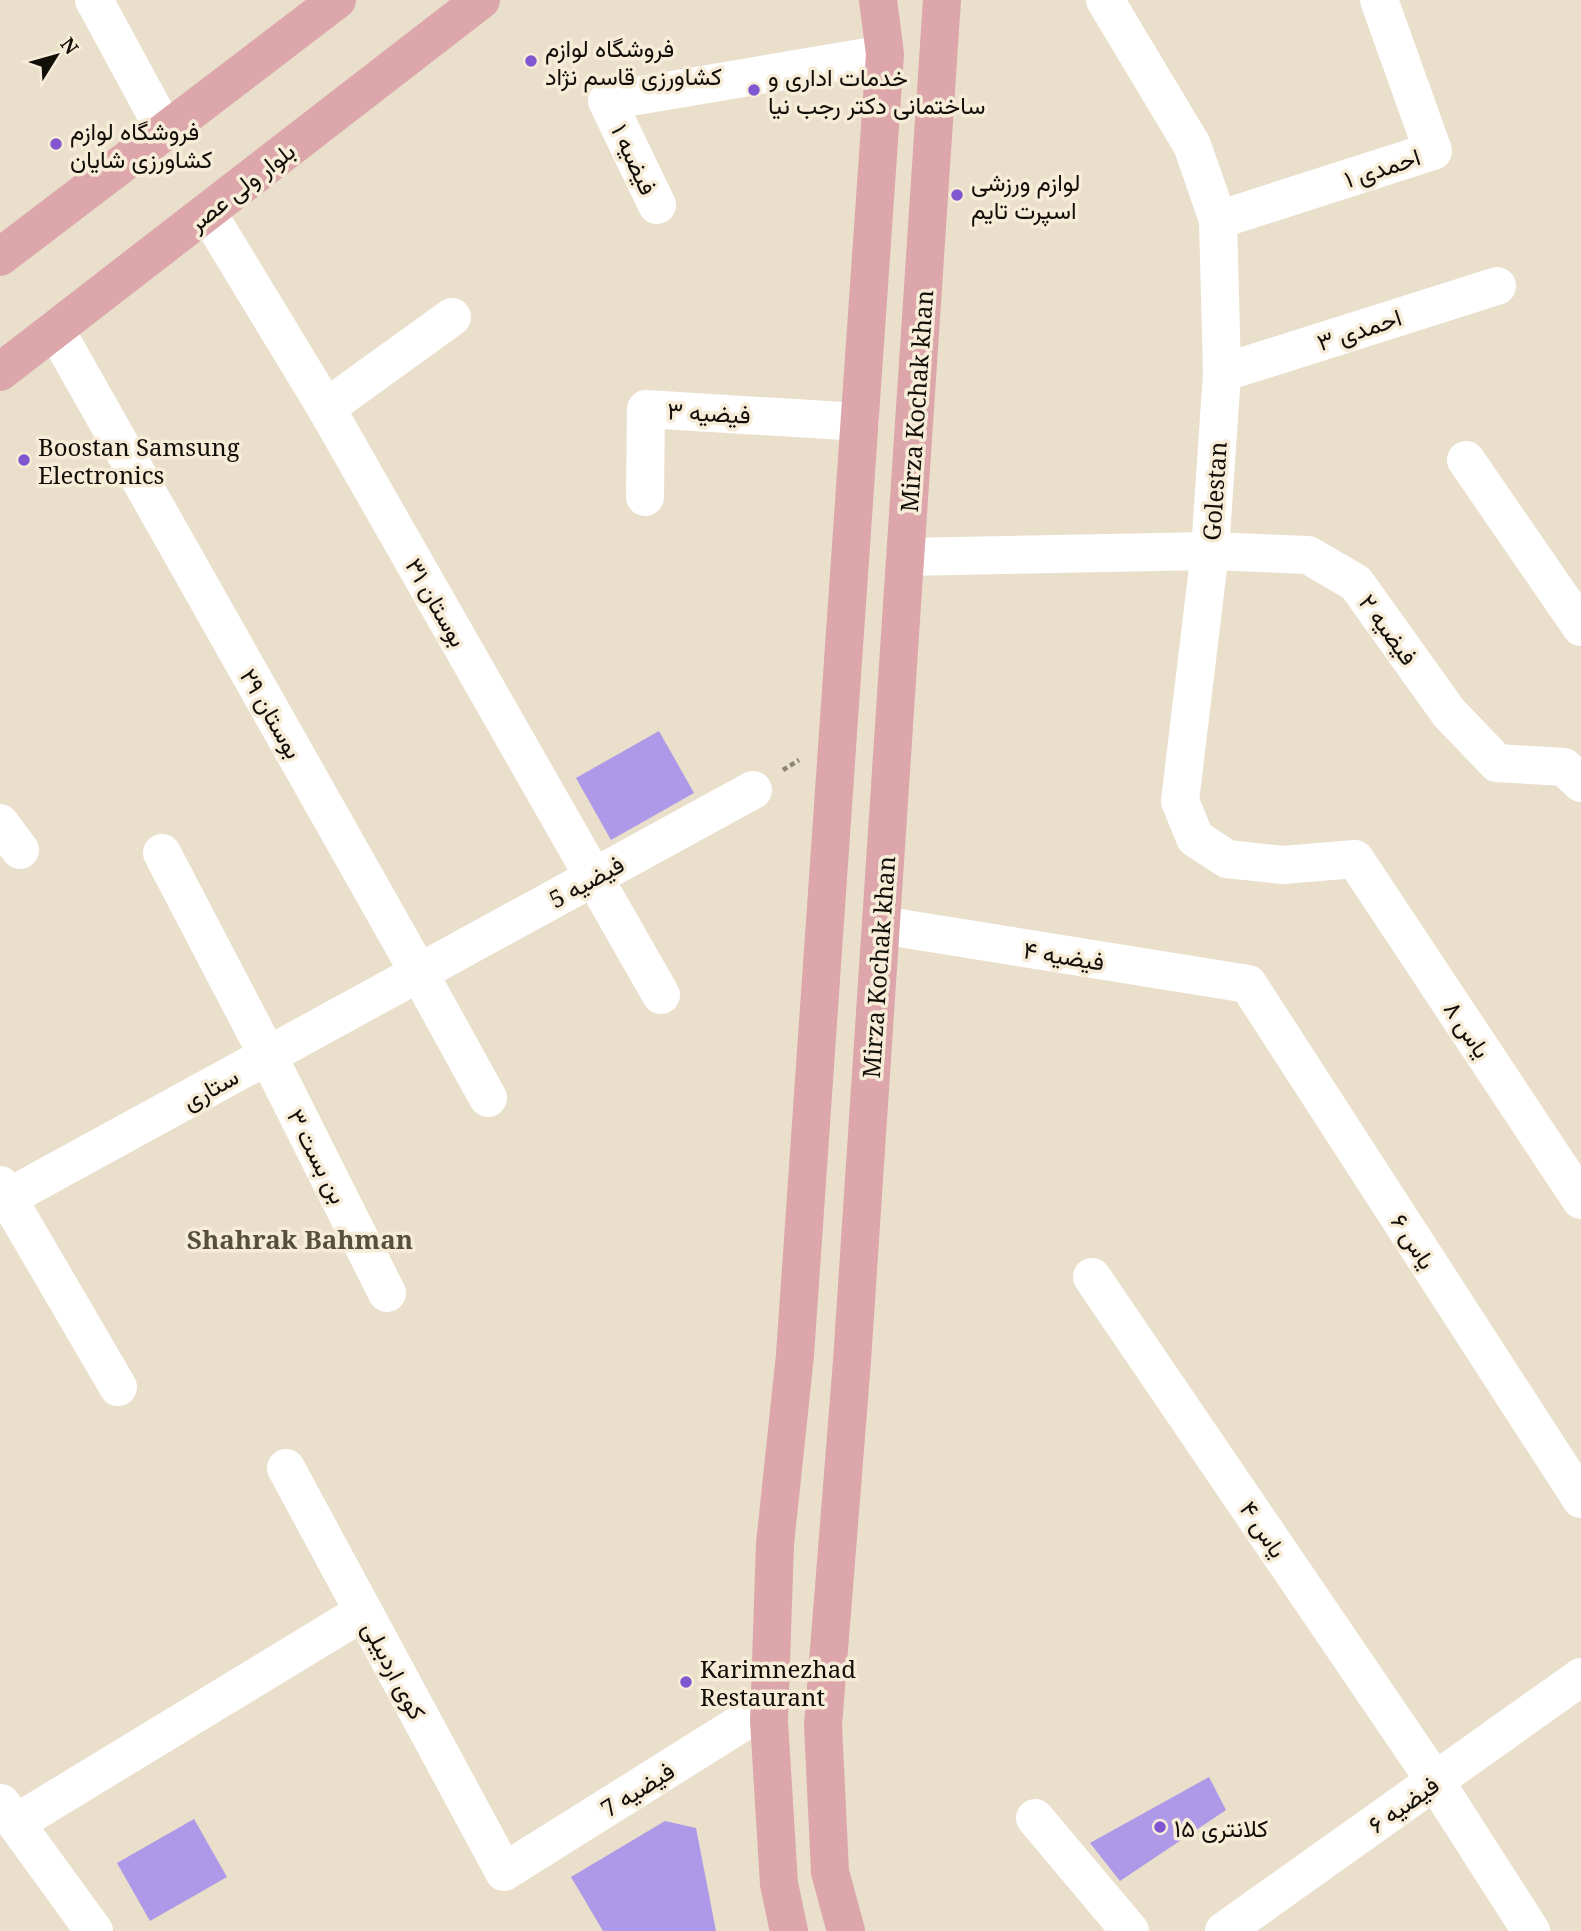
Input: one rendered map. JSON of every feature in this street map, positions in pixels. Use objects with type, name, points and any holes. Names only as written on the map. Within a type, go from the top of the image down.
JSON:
[{"type":"main road","points":[[0,257],[337,0]]},
{"type":"main road","name":"بلوار ولی عصر","points":[[0,372],[481,0]]},
{"type":"main road","points":[[789,1931],[779,1884],[770,1705],[775,1544],[795,1355],[885,54],[878,0]]},
{"type":"main road","name":"Mirza Kochak khan","points":[[846,1931],[830,1872],[823,1725],[852,1360],[942,0]]},
{"type":"main road","points":[[795,1355],[852,1360]]},
{"type":"street","points":[[94,0],[165,131]]},
{"type":"street","name":"Golestan","points":[[1105,0],[1192,145],[1218,220],[1222,373],[1210,551],[1180,801],[1195,838],[1227,859],[1283,865],[1355,859]]},
{"type":"street","name":"احمدی ۱","points":[[1218,220],[1433,151],[1379,0]]},
{"type":"street","name":"فیضیه ۱","points":[[657,205],[607,101],[885,54]]},
{"type":"street","name":"بوستان ۳۱","points":[[207,212],[326,408],[662,995]]},
{"type":"street","name":"احمدی ۳","points":[[1222,373],[1497,286]]},
{"type":"street","points":[[326,408],[452,317]]},
{"type":"street","name":"بوستان ۲۹","points":[[55,329],[488,1098]]},
{"type":"street","name":"فیضیه ۳","points":[[645,497],[646,409],[860,422]]},
{"type":"street","points":[[1466,460],[1581,627]]},
{"type":"street","name":"فیضیه ۲","points":[[905,557],[1210,551],[1308,555],[1356,583],[1449,713],[1497,763],[1575,767]]},
{"type":"street","name":"فیضیه 5","points":[[419,972],[752,790]]},
{"type":"street","name":"بن بست ۳","points":[[162,853],[387,1293]]},
{"type":"street","name":"یاس ۸","points":[[1355,859],[1581,1199]]},
{"type":"street","name":"فیضیه ۴","points":[[881,925],[1248,984]]},
{"type":"street","name":"ستاری","points":[[2,1195],[268,1056],[419,972]]},
{"type":"street","name":"یاس ۶","points":[[1248,984],[1581,1499]]},
{"type":"street","points":[[2,1195],[118,1387]]},
{"type":"street","name":"یاس ۴","points":[[1092,1277],[1435,1781],[1531,1931]]},
{"type":"street","name":"کوی اردبیلی","points":[[286,1468],[505,1872]]},
{"type":"street","points":[[94,1931],[8,1812],[363,1612]]},
{"type":"street","name":"فیضیه ۶","points":[[1224,1931],[1581,1677]]},
{"type":"street","name":"فیضیه 7","points":[[505,1872],[770,1705]]},
{"type":"street","points":[[1035,1818],[1130,1931]]},
{"type":"building","points":[[659,731],[694,793],[611,840],[576,778]]},
{"type":"building","name":"کلانتری ۱۵","points":[[1209,1777],[1226,1810],[1120,1881],[1090,1843]]},
{"type":"building","points":[[194,1819],[227,1877],[150,1921],[117,1863]]},
{"type":"building","points":[[665,1821],[696,1828],[716,1931],[603,1931],[571,1877]]},
{"type":"place","name":"فروشگاه لوازم کشاورزی قاسم نژاد","points":[[531,61]]},
{"type":"place","name":"خدمات اداری و ساختمانی دکتر رجب نیا","points":[[754,90]]},
{"type":"place","name":"فروشگاه لوازم کشاورزی شایان","points":[[56,144]]},
{"type":"place","name":"لوازم ورزشی اسپرت تایم","points":[[957,195]]},
{"type":"place","name":"Boostan Samsung Electronics","points":[[24,460]]},
{"type":"place","name":"Karimnezhad Restaurant","points":[[686,1682]]},
{"type":"place","name":"کلانتری ۱۵","points":[[1160,1827]]},
{"type":"district","name":"Shahrak Bahman","points":[[300,1239]]}]
